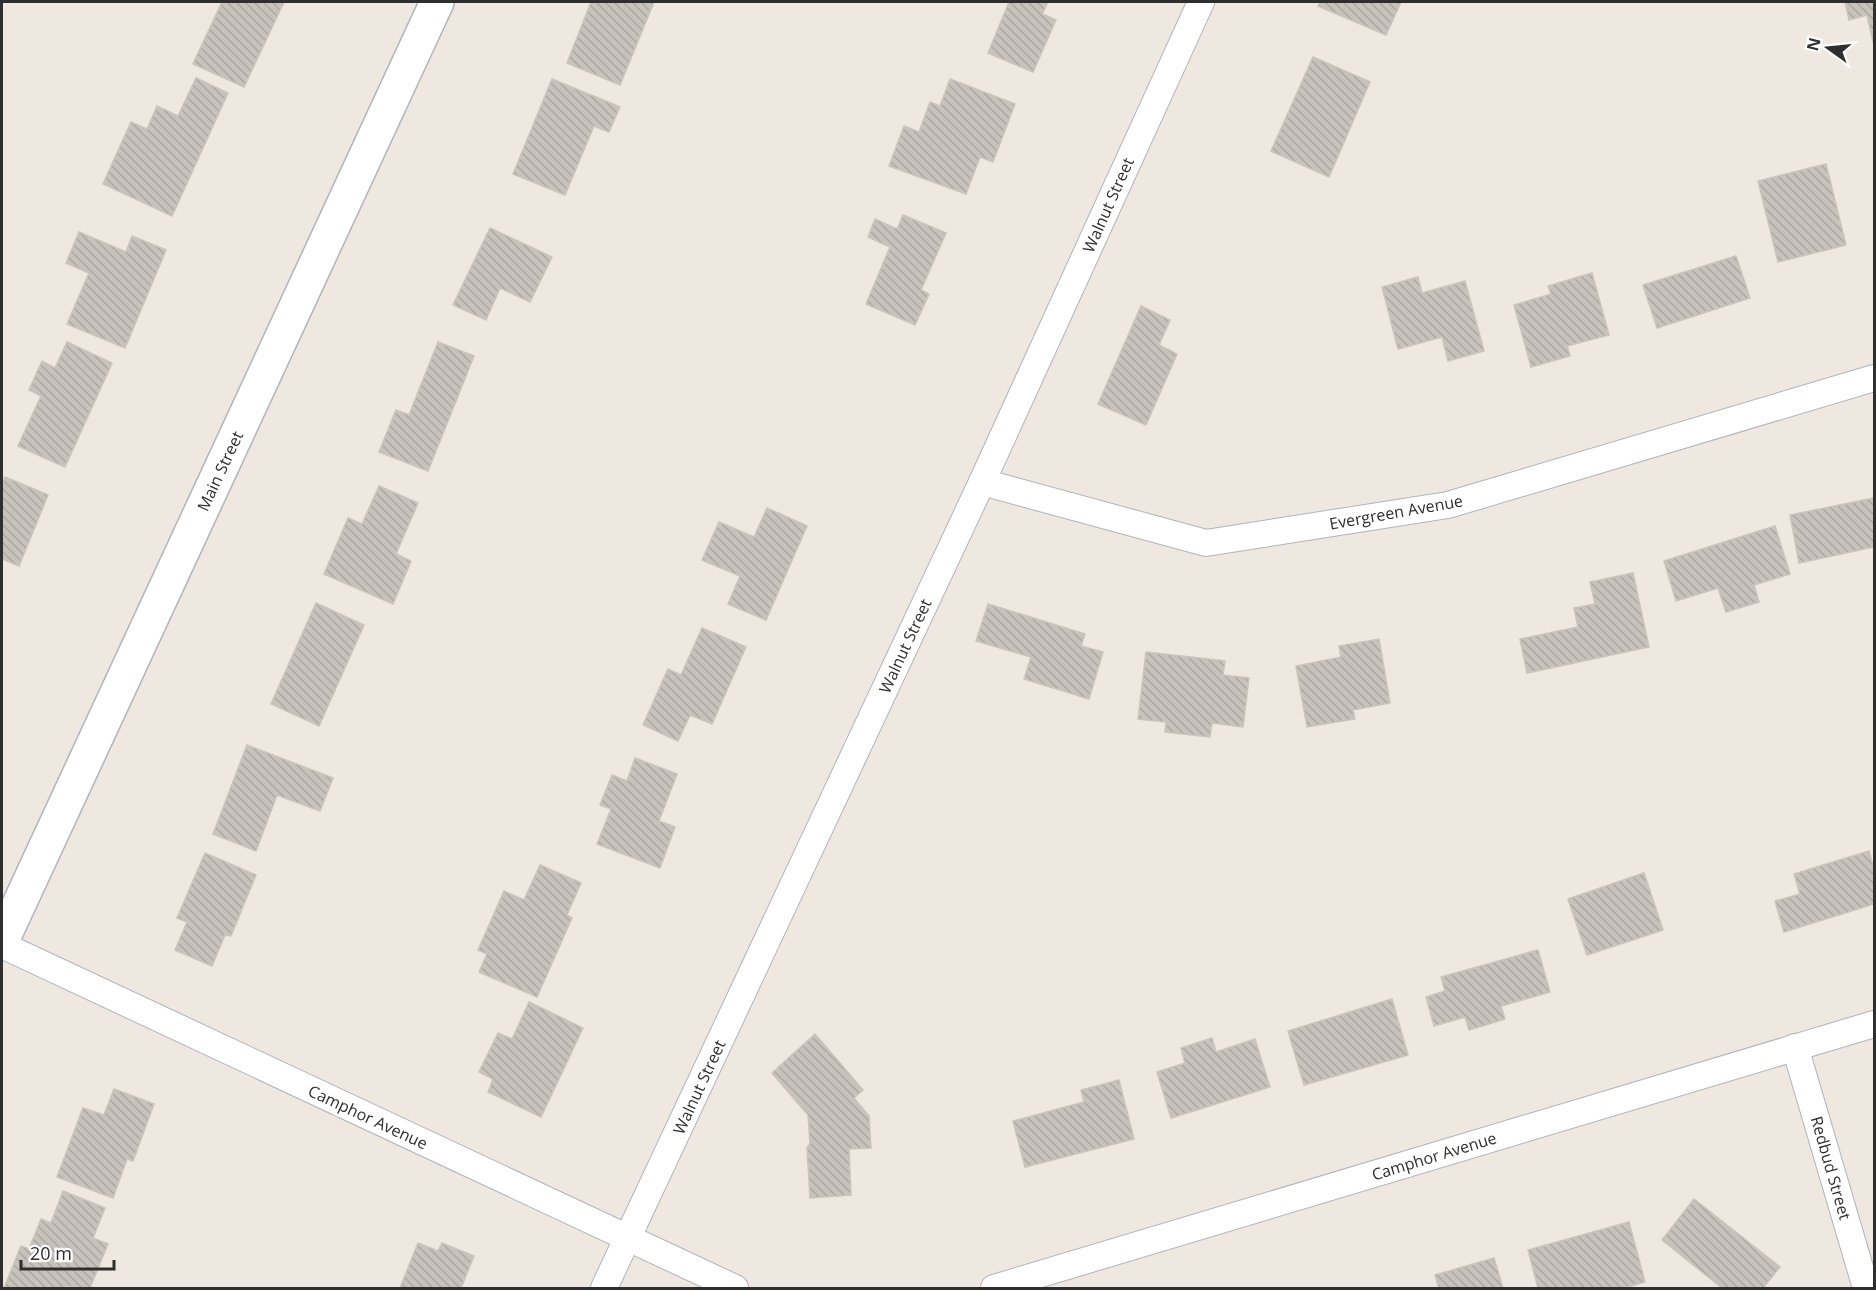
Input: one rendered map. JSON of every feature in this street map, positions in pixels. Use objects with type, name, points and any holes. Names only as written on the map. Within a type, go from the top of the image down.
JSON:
[{"type":"main road","name":"Main Street","points":[[2,940],[438,2]]},
{"type":"street","name":"Walnut Street","points":[[604,1288],[982,482],[1201,2]]},
{"type":"street","name":"Evergreen Avenue","points":[[982,482],[1206,543],[1448,506],[1875,378]]},
{"type":"street","name":"Camphor Avenue","points":[[2,945],[735,1288]]},
{"type":"street","name":"Camphor Avenue","points":[[994,1288],[1875,1024]]},
{"type":"street","name":"Redbud Street","points":[[1795,1047],[1866,1288]]},
{"type":"building","points":[[222,2],[284,2],[244,87],[193,64]]},
{"type":"building","points":[[591,2],[654,2],[620,85],[567,63]]},
{"type":"building","points":[[1009,2],[1048,2],[1042,14],[1056,20],[1033,72],[988,53]]},
{"type":"building","points":[[1320,2],[1401,2],[1386,35],[1318,6]]},
{"type":"building","points":[[1845,2],[1874,2],[1873,42],[1867,15],[1849,20]]},
{"type":"building","points":[[1313,57],[1370,82],[1329,177],[1271,151]]},
{"type":"building","points":[[196,78],[228,93],[172,216],[103,184],[131,122],[147,129],[157,106],[178,116]]},
{"type":"building","points":[[552,79],[620,107],[609,132],[594,126],[565,195],[513,174]]},
{"type":"building","points":[[950,79],[1015,104],[993,162],[980,157],[966,194],[889,166],[904,126],[919,132],[930,102],[940,106]]},
{"type":"building","points":[[1826,164],[1846,245],[1778,262],[1758,181]]},
{"type":"building","points":[[903,215],[946,233],[921,290],[929,294],[915,325],[866,304],[890,247],[868,237],[875,219],[897,229]]},
{"type":"building","points":[[490,228],[552,257],[530,302],[500,288],[486,320],[453,305]]},
{"type":"building","points":[[79,232],[126,252],[132,236],[166,250],[125,348],[67,324],[89,273],[66,263]]},
{"type":"building","points":[[1736,256],[1750,298],[1657,328],[1643,285]]},
{"type":"building","points":[[1592,273],[1609,335],[1567,346],[1570,356],[1531,367],[1514,305],[1551,294],[1548,286]]},
{"type":"building","points":[[1418,277],[1422,293],[1465,281],[1484,351],[1448,361],[1442,337],[1398,349],[1382,287]]},
{"type":"building","points":[[1141,306],[1170,320],[1159,345],[1177,354],[1146,425],[1098,404]]},
{"type":"building","points":[[67,342],[112,363],[65,467],[18,446],[41,396],[29,390],[42,361],[55,368]]},
{"type":"building","points":[[438,342],[474,356],[428,471],[379,452],[396,410],[409,415]]},
{"type":"building","points":[[5,477],[48,495],[19,566],[2,559],[2,485]]},
{"type":"building","points":[[379,486],[418,503],[396,554],[411,561],[393,604],[324,574],[348,518],[362,524]]},
{"type":"building","points":[[1874,498],[1874,547],[1799,563],[1790,515]]},
{"type":"building","points":[[767,508],[807,526],[766,620],[728,604],[740,576],[702,560],[719,522],[754,537]]},
{"type":"building","points":[[1775,526],[1790,574],[1754,585],[1759,602],[1726,612],[1718,588],[1676,601],[1664,561]]},
{"type":"building","points":[[1633,573],[1649,647],[1527,673],[1520,639],[1578,627],[1574,608],[1595,604],[1590,582]]},
{"type":"building","points":[[316,603],[364,625],[319,726],[271,704]]},
{"type":"building","points":[[988,604],[1085,634],[1081,646],[1103,652],[1089,699],[1024,679],[1031,657],[976,641]]},
{"type":"building","points":[[702,628],[746,647],[712,724],[690,715],[678,741],[643,725],[668,669],[681,675]]},
{"type":"building","points":[[1379,639],[1390,703],[1353,710],[1355,719],[1307,727],[1296,666],[1341,657],[1339,646]]},
{"type":"building","points":[[1146,652],[1225,661],[1223,675],[1249,678],[1243,727],[1212,723],[1210,737],[1165,732],[1166,722],[1138,719]]},
{"type":"building","points":[[247,745],[333,778],[320,811],[277,795],[256,851],[213,834]]},
{"type":"building","points":[[635,758],[677,774],[659,821],[675,827],[660,868],[597,844],[611,809],[600,805],[612,775],[627,781]]},
{"type":"building","points":[[1869,851],[1874,869],[1874,904],[1784,932],[1775,901],[1800,894],[1794,874]]},
{"type":"building","points":[[205,853],[256,875],[231,936],[225,935],[212,966],[175,950],[187,922],[177,918]]},
{"type":"building","points":[[540,865],[581,883],[567,915],[572,918],[537,997],[479,972],[487,954],[478,950],[504,891],[524,900]]},
{"type":"building","points":[[1644,873],[1663,930],[1587,955],[1568,899]]},
{"type":"building","points":[[1538,950],[1550,992],[1501,1006],[1505,1019],[1469,1030],[1465,1017],[1434,1026],[1426,997],[1445,991],[1441,977]]},
{"type":"building","points":[[1392,999],[1408,1055],[1304,1085],[1288,1031]]},
{"type":"building","points":[[529,1002],[583,1028],[541,1117],[488,1092],[493,1079],[479,1072],[498,1033],[512,1039]]},
{"type":"building","points":[[815,1034],[863,1090],[854,1098],[869,1116],[871,1148],[849,1149],[851,1195],[810,1198],[808,1115],[772,1073]]},
{"type":"building","points":[[1212,1038],[1216,1052],[1255,1039],[1270,1087],[1171,1118],[1157,1072],[1185,1063],[1181,1048]]},
{"type":"building","points":[[1119,1080],[1134,1139],[1025,1167],[1013,1121],[1084,1102],[1081,1090]]},
{"type":"building","points":[[114,1089],[154,1104],[133,1161],[127,1159],[113,1198],[57,1177],[83,1108],[104,1115]]},
{"type":"building","points":[[63,1191],[105,1208],[93,1238],[108,1244],[90,1288],[69,1286],[68,1288],[4,1288],[21,1246],[29,1249],[41,1219],[51,1223]]},
{"type":"building","points":[[1694,1199],[1780,1267],[1763,1288],[1722,1288],[1662,1240]]},
{"type":"building","points":[[1629,1222],[1645,1282],[1624,1288],[1538,1288],[1528,1250]]},
{"type":"building","points":[[418,1243],[438,1251],[442,1243],[474,1256],[461,1288],[400,1288]]},
{"type":"building","points":[[1494,1258],[1503,1288],[1439,1288],[1435,1275]]}]
